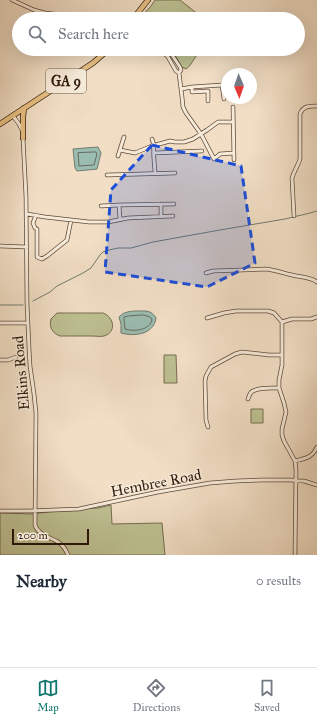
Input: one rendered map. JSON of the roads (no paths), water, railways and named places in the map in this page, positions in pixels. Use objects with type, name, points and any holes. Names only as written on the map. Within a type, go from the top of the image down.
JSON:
[{"type":"highway","points":[[138,12],[148,0]]},
{"type":"highway","points":[[141,12],[144,5]]},
{"type":"highway","name":"GA 9","points":[[0,124],[93,63],[101,56]]},
{"type":"highway","points":[[23,138],[24,108]]},
{"type":"street","points":[[12,0],[34,10],[42,12]]},
{"type":"street","points":[[167,56],[179,74]]},
{"type":"street","points":[[173,56],[181,70],[179,74],[183,107],[214,159],[220,154],[234,153]]},
{"type":"street","points":[[181,89],[221,85]]},
{"type":"street","points":[[207,86],[208,101]]},
{"type":"street","points":[[192,87],[192,92],[208,91]]},
{"type":"street","points":[[294,216],[292,178],[300,159],[300,114],[306,107],[317,106]]},
{"type":"street","points":[[232,108],[234,160]]},
{"type":"street","name":"Elkins Road","points":[[13,116],[21,128],[23,138],[27,214],[27,304],[30,366],[36,413],[35,525],[38,531],[62,545],[68,555]]},
{"type":"street","points":[[120,150],[135,153],[154,145],[170,141],[184,142],[193,139],[218,122],[233,122]]},
{"type":"street","points":[[118,156],[124,137]]},
{"type":"street","points":[[152,139],[156,167],[155,173]]},
{"type":"street","points":[[154,153],[202,151]]},
{"type":"street","points":[[107,175],[175,173]]},
{"type":"street","points":[[161,216],[162,204]]},
{"type":"street","points":[[101,206],[174,204]]},
{"type":"street","points":[[119,205],[120,219]]},
{"type":"street","points":[[27,214],[89,222],[108,222],[128,218],[173,216]]},
{"type":"street","points":[[36,215],[33,223],[37,229],[37,257],[42,258],[47,256],[67,240],[71,220]]},
{"type":"street","points":[[0,246],[27,247]]},
{"type":"street","points":[[206,273],[213,271],[266,269],[317,282]]},
{"type":"street","points":[[207,318],[236,311],[268,311],[274,314],[282,322],[282,365],[279,388],[286,412],[282,436],[295,461],[295,555]]},
{"type":"street","points":[[282,322],[292,319],[317,317]]},
{"type":"street","points":[[0,323],[28,323]]},
{"type":"street","points":[[208,427],[206,420],[205,381],[211,366],[242,352],[282,355]]},
{"type":"street","points":[[0,360],[8,360],[16,357]]},
{"type":"street","points":[[207,363],[211,366]]},
{"type":"street","points":[[248,399],[253,391],[259,389],[279,388]]},
{"type":"street","points":[[295,461],[316,454],[317,447]]},
{"type":"street","name":"Hembree Road","points":[[0,511],[79,509],[158,492],[210,484],[263,480],[296,480],[317,485]]},
{"type":"water","points":[[98,147],[101,153],[97,169],[77,171],[75,168],[73,149]]},
{"type":"water","points":[[148,311],[156,318],[152,328],[143,333],[132,335],[121,333],[119,317],[121,315],[127,312]]},
{"type":"waterway","points":[[33,301],[91,268],[100,255],[109,250],[131,248],[153,242],[285,219],[317,211]]},
{"type":"waterway","points":[[0,305],[23,305]]}]
